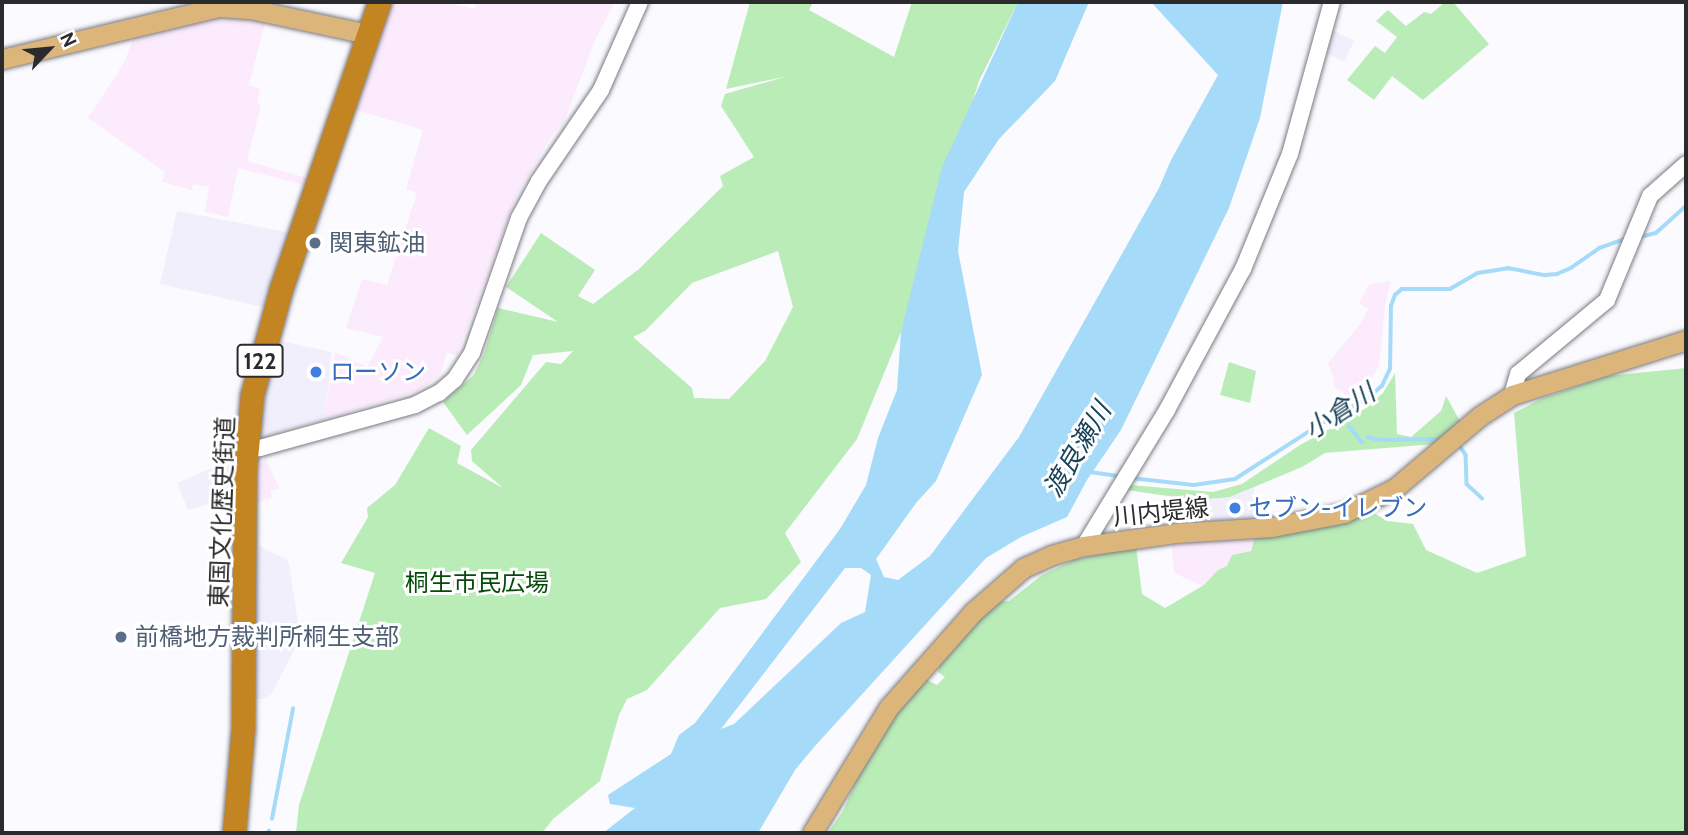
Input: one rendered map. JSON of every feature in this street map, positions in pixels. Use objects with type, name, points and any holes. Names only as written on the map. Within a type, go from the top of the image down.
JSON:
[{"type":"highway","name":"東国文化歴史街道","points":[[234,833],[243,727],[246,450],[252,395],[262,351],[379,2]]},
{"type":"main road","points":[[2,59],[219,7],[250,9],[368,34]]},
{"type":"main road","name":"川内堤線","points":[[812,833],[889,706],[973,612],[1023,568],[1052,555],[1084,546],[1175,533],[1284,526],[1358,508],[1395,488],[1480,416],[1512,395],[1686,340]]},
{"type":"street","points":[[246,450],[415,405],[439,393],[461,371],[477,341],[519,218],[539,181],[601,90],[640,2]]},
{"type":"street","points":[[1084,546],[1133,470],[1243,269],[1277,190],[1301,119],[1332,2]]},
{"type":"street","points":[[1512,395],[1518,374],[1607,300],[1650,195],[1686,164]]},
{"type":"shaded area","points":[[389,2],[446,2],[474,9],[477,2],[615,2],[595,40],[564,122],[551,137],[517,195],[457,355],[447,353],[440,375],[417,391],[323,420],[335,352],[367,367],[383,337],[346,328],[362,279],[387,285],[417,193],[406,189],[423,130],[353,109]]},
{"type":"shaded area","points":[[214,15],[266,19],[249,85],[260,89],[257,104],[261,105],[247,161],[310,179],[308,186],[238,168],[228,217],[205,212],[209,187],[193,184],[192,190],[162,182],[165,172],[88,118],[124,63],[135,34]]},
{"type":"shaded area","points":[[1330,29],[1354,41],[1344,62],[1324,52]]},
{"type":"shaded area","points":[[177,211],[292,233],[267,308],[160,284]]},
{"type":"shaded area","points":[[1391,281],[1385,305],[1379,366],[1366,387],[1351,398],[1333,386],[1328,363],[1361,323],[1368,309],[1359,303],[1369,284]]},
{"type":"shaded area","points":[[276,340],[332,352],[327,397],[323,420],[261,438],[258,432]]},
{"type":"shaded area","points":[[265,458],[280,489],[270,491],[272,498],[257,502],[257,471]]},
{"type":"shaded area","points":[[231,460],[231,498],[188,510],[177,483]]},
{"type":"shaded area","points":[[1254,485],[1256,520],[1191,524],[1188,499],[1204,500],[1240,494]]},
{"type":"shaded area","points":[[1254,536],[1251,551],[1203,586],[1174,573],[1171,540]]},
{"type":"shaded area","points":[[259,546],[286,559],[289,564],[299,629],[294,650],[271,695],[263,699],[253,699]]},
{"type":"green space","name":"桐生市民広場","points":[[750,2],[813,2],[809,10],[894,57],[912,2],[1018,2],[979,81],[901,332],[857,439],[785,533],[801,562],[766,599],[720,608],[647,690],[627,699],[619,715],[600,781],[553,819],[542,833],[296,833],[299,805],[375,573],[341,563],[368,517],[367,508],[395,485],[429,428],[461,446],[457,463],[503,488],[472,461],[471,450],[546,362],[561,364],[573,351],[533,355],[521,385],[467,435],[443,402],[473,376],[484,354],[498,308],[558,322],[506,287],[541,233],[595,270],[578,296],[593,304],[639,269],[723,186],[720,176],[754,157],[721,106],[725,94],[788,76],[726,89]],"holes":[[[778,251],[793,307],[765,361],[729,399],[694,398],[692,388],[633,337],[645,331],[692,283]]]},
{"type":"green space","points":[[1445,2],[1453,2],[1489,44],[1423,100],[1392,76],[1374,100],[1347,80],[1375,46],[1385,53],[1397,37],[1376,21],[1388,10],[1406,26],[1424,12],[1431,14]]},
{"type":"green space","points":[[1229,362],[1256,371],[1250,403],[1220,395]]},
{"type":"green space","points":[[1686,368],[1686,833],[828,833],[843,811],[871,747],[923,678],[937,685],[945,677],[938,672],[940,664],[996,602],[1009,601],[1042,575],[1074,560],[1136,546],[1142,594],[1165,608],[1204,585],[1218,570],[1227,566],[1232,555],[1251,551],[1255,536],[1347,520],[1371,511],[1387,521],[1413,524],[1426,550],[1477,573],[1526,556],[1514,413],[1541,399],[1608,376]]},
{"type":"green space","points":[[1395,373],[1397,434],[1411,437],[1441,411],[1446,396],[1460,421],[1434,444],[1325,453],[1302,467],[1230,497],[1196,500],[1126,490],[1129,485],[1213,492],[1242,484],[1300,445],[1359,413],[1383,393]]},
{"type":"water","name":"渡良瀬川","points":[[1018,2],[1089,2],[1055,81],[999,139],[964,192],[958,251],[982,375],[936,481],[916,503],[876,559],[884,577],[898,580],[930,556],[1019,437],[1159,188],[1171,160],[1218,75],[1151,2],[1283,2],[1260,118],[1229,208],[1121,430],[1087,480],[1067,517],[1021,537],[986,558],[795,770],[758,833],[603,833],[635,808],[610,804],[608,795],[671,754],[679,735],[695,723],[840,529],[866,485],[878,438],[897,390],[901,332],[942,167]],"holes":[[[845,568],[861,568],[871,575],[865,612],[841,623],[734,724],[721,729]]]},
{"type":"waterway","name":"小倉川","points":[[1640,237],[1656,233],[1686,206]]},
{"type":"waterway","name":"小倉川","points":[[1131,478],[1194,485],[1235,479],[1319,425],[1368,398],[1382,386],[1390,369],[1391,306],[1395,295],[1402,289],[1450,289],[1478,273],[1508,268],[1545,275],[1557,274],[1571,268],[1600,248],[1625,239]]},
{"type":"waterway","points":[[1349,426],[1362,442]]},
{"type":"waterway","points":[[1368,437],[1379,440],[1435,439]]},
{"type":"waterway","points":[[1460,446],[1466,455],[1467,484],[1482,498]]},
{"type":"waterway","name":"小倉川","points":[[1090,472],[1120,476]]},
{"type":"waterway","points":[[272,819],[293,709]]},
{"type":"place","name":"関東鉱油","points":[[315,243]]},
{"type":"place","name":"ローソン","points":[[316,372]]},
{"type":"place","name":"セブン-イレブン","points":[[1235,508]]},
{"type":"place","name":"前橋地方裁判所桐生支部","points":[[121,637]]}]
